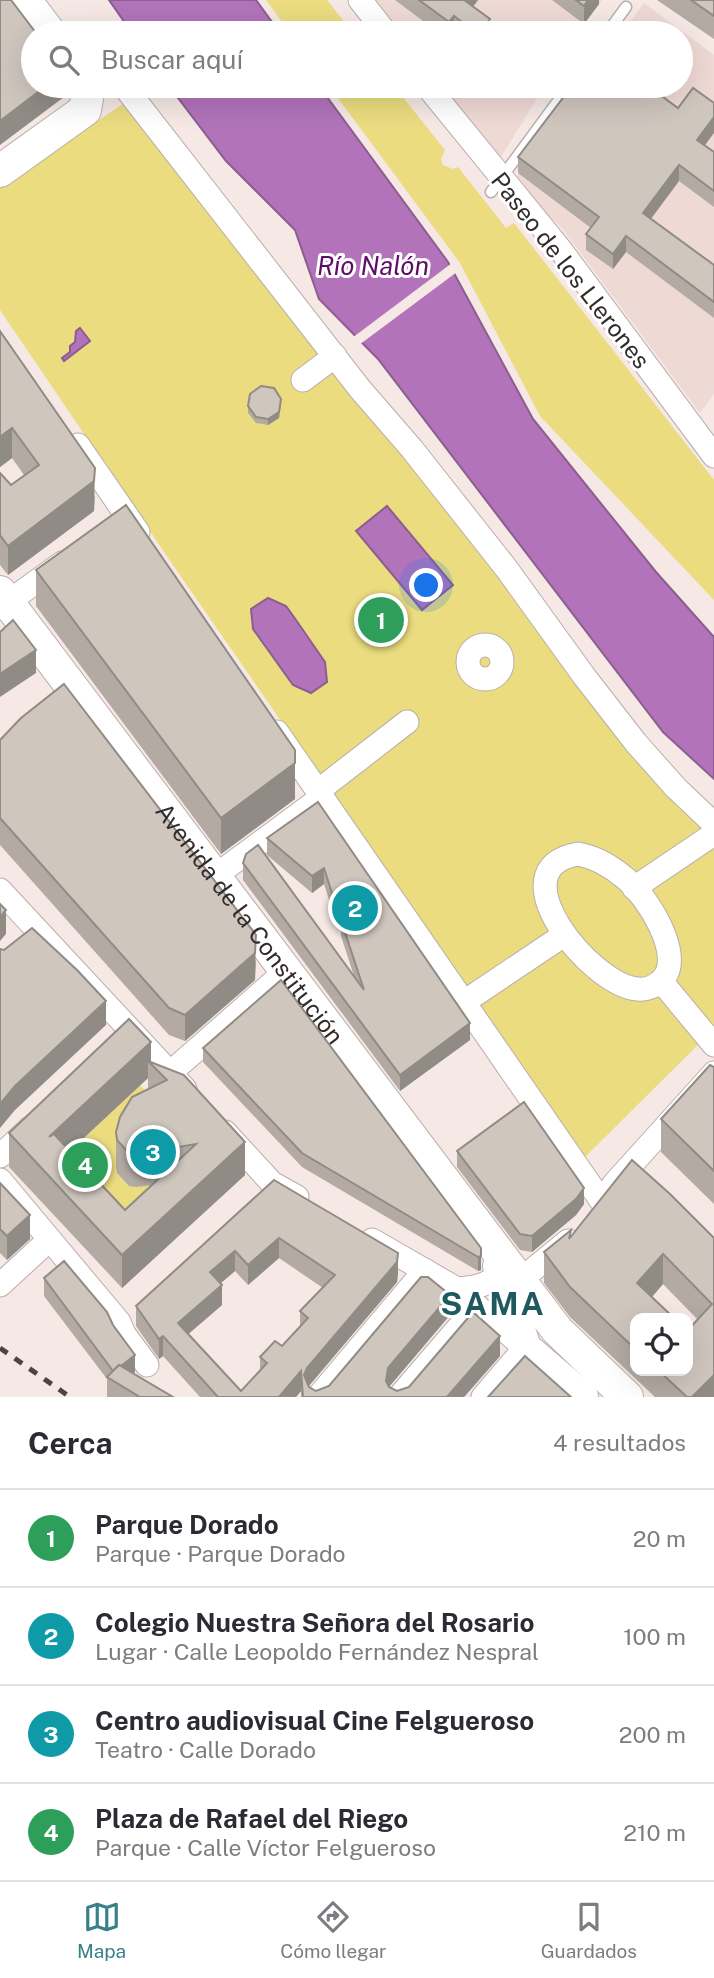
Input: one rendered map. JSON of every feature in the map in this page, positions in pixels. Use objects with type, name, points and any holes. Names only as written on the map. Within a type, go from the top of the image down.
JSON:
[{"type":"street","points":[[25,0],[41,21]]},
{"type":"street","points":[[360,0],[377,21]]},
{"type":"street","points":[[9,172],[85,110],[86,98]]},
{"type":"street","points":[[133,98],[335,356],[506,568],[636,743],[676,788],[714,824]]},
{"type":"street","name":"Paseo de los Llerones","points":[[435,98],[496,186],[560,249],[714,456]]},
{"type":"street","points":[[303,380],[335,356]]},
{"type":"street","points":[[69,432],[124,517],[152,552]]},
{"type":"street","points":[[3,601],[77,552]]},
{"type":"street","name":"Avenida de la Constitución","points":[[3,601],[215,876],[506,1270],[557,1330],[627,1397]]},
{"type":"street","points":[[262,711],[602,1202]]},
{"type":"street","points":[[215,876],[407,722]]},
{"type":"street","points":[[634,888],[714,834]]},
{"type":"street","points":[[578,854],[588,856],[626,879],[634,888],[648,905],[671,954],[667,974],[661,981],[643,990],[624,985],[585,959],[565,935],[546,898],[545,887],[551,868],[558,860],[578,854]]},
{"type":"street","points":[[0,890],[195,1101]]},
{"type":"street","points":[[17,944],[34,927]]},
{"type":"street","points":[[464,1002],[565,935]]},
{"type":"street","points":[[170,1073],[286,971]]},
{"type":"street","points":[[661,981],[714,1045]]},
{"type":"street","points":[[111,1051],[131,1031]]},
{"type":"street","points":[[457,1289],[478,1287],[493,1280],[587,1224],[602,1202],[640,1171],[711,1082]]},
{"type":"street","points":[[0,1156],[51,1108]]},
{"type":"street","points":[[213,1119],[272,1183],[319,1210]]},
{"type":"street","points":[[0,1180],[119,1322],[124,1334],[147,1365]]},
{"type":"street","points":[[252,1202],[272,1183]]},
{"type":"street","points":[[354,1230],[457,1289],[502,1324],[582,1397]]},
{"type":"street","points":[[1,1283],[49,1240]]},
{"type":"street","points":[[318,1397],[425,1270]]},
{"type":"street","points":[[483,1397],[502,1324],[506,1270]]},
{"type":"street","points":[[119,1322],[139,1303]]},
{"type":"street","points":[[399,1397],[502,1324]]},
{"type":"street","points":[[502,1324],[548,1341],[609,1397]]},
{"type":"lane","points":[[616,21],[626,7]]},
{"type":"lane","points":[[496,186],[560,98]]},
{"type":"shaded area","points":[[266,0],[327,0],[344,21],[281,21]]},
{"type":"shaded area","points":[[375,0],[602,0],[587,21],[392,21]]},
{"type":"shaded area","points":[[644,3],[668,21],[631,21]]},
{"type":"shaded area","points":[[693,39],[714,55],[714,394],[700,413],[562,228],[513,182],[575,98],[693,98]]},
{"type":"shaded area","points":[[134,98],[714,822],[714,1029],[584,1158],[175,568],[0,310],[0,187]]},
{"type":"shaded area","points":[[338,98],[404,98],[445,150],[441,159],[443,165],[453,169],[458,167],[506,228],[514,223],[714,480],[714,600],[540,416],[460,263]]},
{"type":"shaded area","points":[[450,98],[538,98],[499,160]]},
{"type":"shaded area","points":[[140,1085],[170,1117],[117,1173],[129,1186],[163,1179],[125,1243],[53,1166]]},
{"type":"water","points":[[109,0],[256,0],[271,21],[124,21]]},
{"type":"water","name":"Río Nalón","points":[[178,98],[328,98],[448,262],[533,419],[656,572],[714,637],[714,779],[663,732],[378,359],[319,299],[295,230],[226,161]]},
{"type":"water","points":[[80,328],[90,341],[64,361],[62,358],[70,352],[76,331]]},
{"type":"water","points":[[387,506],[453,585],[422,610],[356,531]]},
{"type":"water","points":[[268,598],[286,606],[325,662],[327,682],[311,693],[293,685],[253,629],[251,609]]},
{"type":"pier","points":[[452,263],[457,272],[359,345],[352,338]]},
{"type":"building","points":[[0,0],[11,0],[27,21],[21,21],[21,98],[30,98],[0,121]]},
{"type":"building","points":[[419,0],[464,0],[490,19],[460,21],[454,16],[448,21]]},
{"type":"building","points":[[576,0],[588,0],[584,6]]},
{"type":"building","points":[[691,0],[714,0],[714,16]]},
{"type":"building","points":[[693,88],[714,103],[714,117],[697,140],[714,152],[714,191],[679,165],[643,213],[714,265],[714,302],[626,236],[613,254],[586,234],[599,217],[518,157],[563,98],[664,98],[678,108],[686,98],[693,98]]},
{"type":"building","points":[[0,331],[95,468],[94,481],[8,546],[0,535],[0,473],[11,485],[39,465],[12,428],[0,437]]},
{"type":"building","points":[[261,386],[274,388],[281,399],[279,412],[268,419],[256,417],[248,406],[250,394]]},
{"type":"building","points":[[126,505],[295,750],[295,763],[221,818],[36,570]]},
{"type":"building","points":[[13,620],[36,650],[0,674],[0,632]]},
{"type":"building","points":[[64,684],[256,935],[255,953],[185,1015],[169,1008],[0,818],[0,740],[21,718]]},
{"type":"building","points":[[318,802],[470,1023],[400,1075],[243,863],[246,854],[258,845],[364,990],[341,920],[353,911],[332,893],[324,868],[312,876],[267,838]]},
{"type":"building","points":[[0,904],[6,910],[0,917]]},
{"type":"building","points":[[32,928],[106,1001],[15,1086],[0,1104],[0,949],[4,950]]},
{"type":"building","points":[[281,980],[481,1248],[481,1256],[478,1257],[302,1153],[203,1048]]},
{"type":"building","points":[[129,1019],[151,1042],[49,1137],[54,1134],[125,1210],[196,1144],[136,1154],[129,1153],[117,1140],[120,1117],[132,1097],[167,1080],[148,1061],[184,1075],[245,1142],[122,1255],[9,1133]]},
{"type":"building","points":[[710,1065],[714,1067],[714,1171],[661,1119]]},
{"type":"building","points":[[524,1102],[584,1188],[576,1199],[532,1236],[520,1234],[457,1151]]},
{"type":"building","points":[[632,1160],[714,1238],[714,1375],[692,1397],[687,1397],[664,1376],[693,1376],[693,1325],[712,1304],[663,1254],[637,1283],[669,1313],[630,1313],[630,1344],[570,1287],[544,1252],[571,1230],[569,1239]]},
{"type":"building","points":[[274,1180],[398,1253],[397,1262],[307,1368],[304,1375],[309,1387],[316,1391],[329,1386],[421,1277],[428,1277],[450,1295],[388,1368],[386,1381],[389,1387],[397,1391],[409,1387],[473,1312],[500,1336],[447,1397],[303,1397],[301,1371],[279,1397],[218,1397],[163,1336],[159,1339],[136,1306]],"holes":[[[279,1238],[335,1275],[300,1311],[308,1318],[282,1346],[275,1341],[260,1357],[267,1363],[241,1391],[178,1323],[222,1285],[210,1272],[235,1251],[248,1265]]]},
{"type":"building","points":[[0,1183],[30,1215],[7,1236],[0,1229]]},
{"type":"building","points":[[64,1261],[107,1312],[135,1355],[113,1371],[44,1278]]},
{"type":"building","points":[[525,1356],[571,1397],[488,1397]]},
{"type":"building","points":[[119,1365],[173,1397],[140,1397],[107,1377]]},
{"type":"railway","points":[[0,1348],[70,1397]]},
{"type":"place","name":"Parque Dorado","points":[[381,620]]},
{"type":"place","name":"Colegio Nuestra Señora del Rosario","points":[[355,908]]},
{"type":"place","name":"Centro audiovisual Cine Felgueroso","points":[[153,1152]]},
{"type":"place","name":"Plaza de Rafael del Riego","points":[[85,1165]]},
{"type":"district","name":"SAMA","points":[[493,1303]]}]
